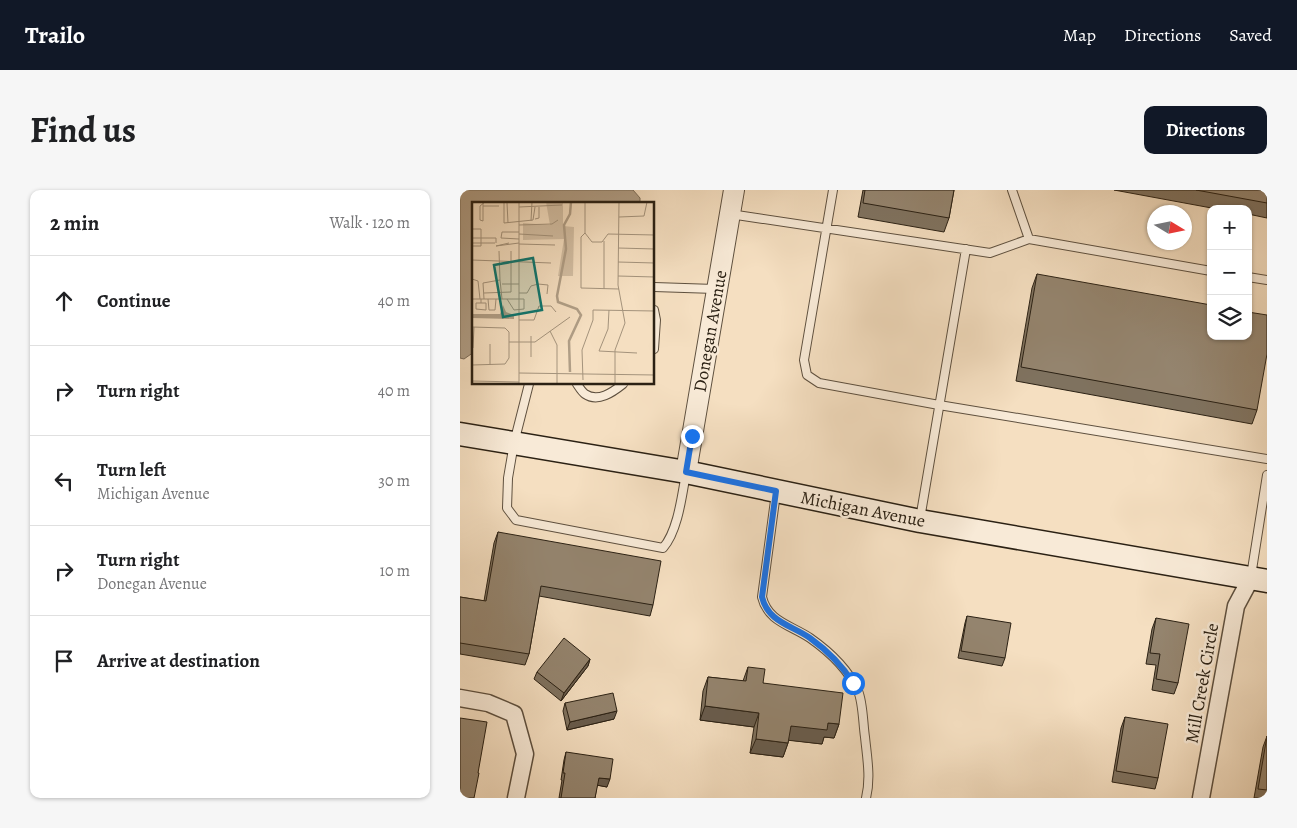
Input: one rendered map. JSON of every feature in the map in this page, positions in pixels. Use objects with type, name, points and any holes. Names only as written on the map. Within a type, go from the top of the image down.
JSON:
[{"type":"main road","name":"Michigan Avenue","points":[[460,434],[686,472],[920,521],[1259,580]]},
{"type":"street","name":"Donegan Avenue","points":[[686,472],[734,190]]},
{"type":"street","name":"Mill Creek Circle","points":[[1201,798],[1236,606],[1259,580]]},
{"type":"street","points":[[460,698],[488,703],[514,714],[525,754],[516,798]]},
{"type":"lane","points":[[832,190],[804,360],[807,374],[819,382],[939,405],[1267,459]]},
{"type":"lane","points":[[1012,190],[1030,239]]},
{"type":"lane","points":[[730,214],[990,253],[1030,239],[1207,270]]},
{"type":"lane","points":[[920,521],[966,250]]},
{"type":"lane","points":[[1252,278],[1267,280]]},
{"type":"lane","points":[[655,287],[717,290]]},
{"type":"lane","points":[[655,315],[655,334]]},
{"type":"lane","points":[[529,385],[514,443],[508,478],[507,508],[516,520],[663,548],[669,541],[679,508],[686,472]]},
{"type":"lane","points":[[578,385],[585,394],[594,397],[605,396],[621,385]]},
{"type":"lane","points":[[1259,580],[1257,534],[1267,475]]},
{"type":"lane","points":[[776,491],[762,597],[764,607],[770,614],[828,652],[846,672],[859,694],[869,774],[866,798]]},
{"type":"shaded area","points":[[460,190],[633,190],[640,198],[640,202],[472,202],[472,353],[464,359],[460,358]]},
{"type":"building","points":[[865,190],[954,190],[949,218],[863,203]]},
{"type":"building","points":[[1196,190],[1267,190],[1267,203]]},
{"type":"building","points":[[1037,274],[1207,304],[1207,340],[1252,340],[1252,313],[1267,315],[1267,354],[1257,410],[1021,367]]},
{"type":"building","points":[[498,532],[661,561],[653,605],[541,586],[529,654],[460,643],[460,597],[486,601]]},
{"type":"building","points":[[967,616],[1011,623],[1005,658],[961,651]]},
{"type":"building","points":[[1156,618],[1189,624],[1178,683],[1156,679],[1160,654],[1150,653]]},
{"type":"building","points":[[564,638],[590,659],[564,693],[537,672]]},
{"type":"building","points":[[748,667],[765,669],[763,683],[843,693],[839,724],[828,723],[827,730],[791,726],[788,743],[756,739],[759,713],[705,706],[708,677],[746,681]]},
{"type":"building","points":[[613,693],[617,711],[570,722],[565,703]]},
{"type":"building","points":[[1125,717],[1168,724],[1158,778],[1116,771]]},
{"type":"building","points":[[460,718],[487,722],[474,798],[460,798]]},
{"type":"building","points":[[1267,736],[1267,790],[1258,789]]},
{"type":"building","points":[[566,752],[613,759],[610,779],[599,778],[595,798],[561,798]]},
{"type":"route","points":[[692,436],[686,472],[776,491],[762,597],[764,607],[783,624],[798,630],[828,652],[853,683]]}]
